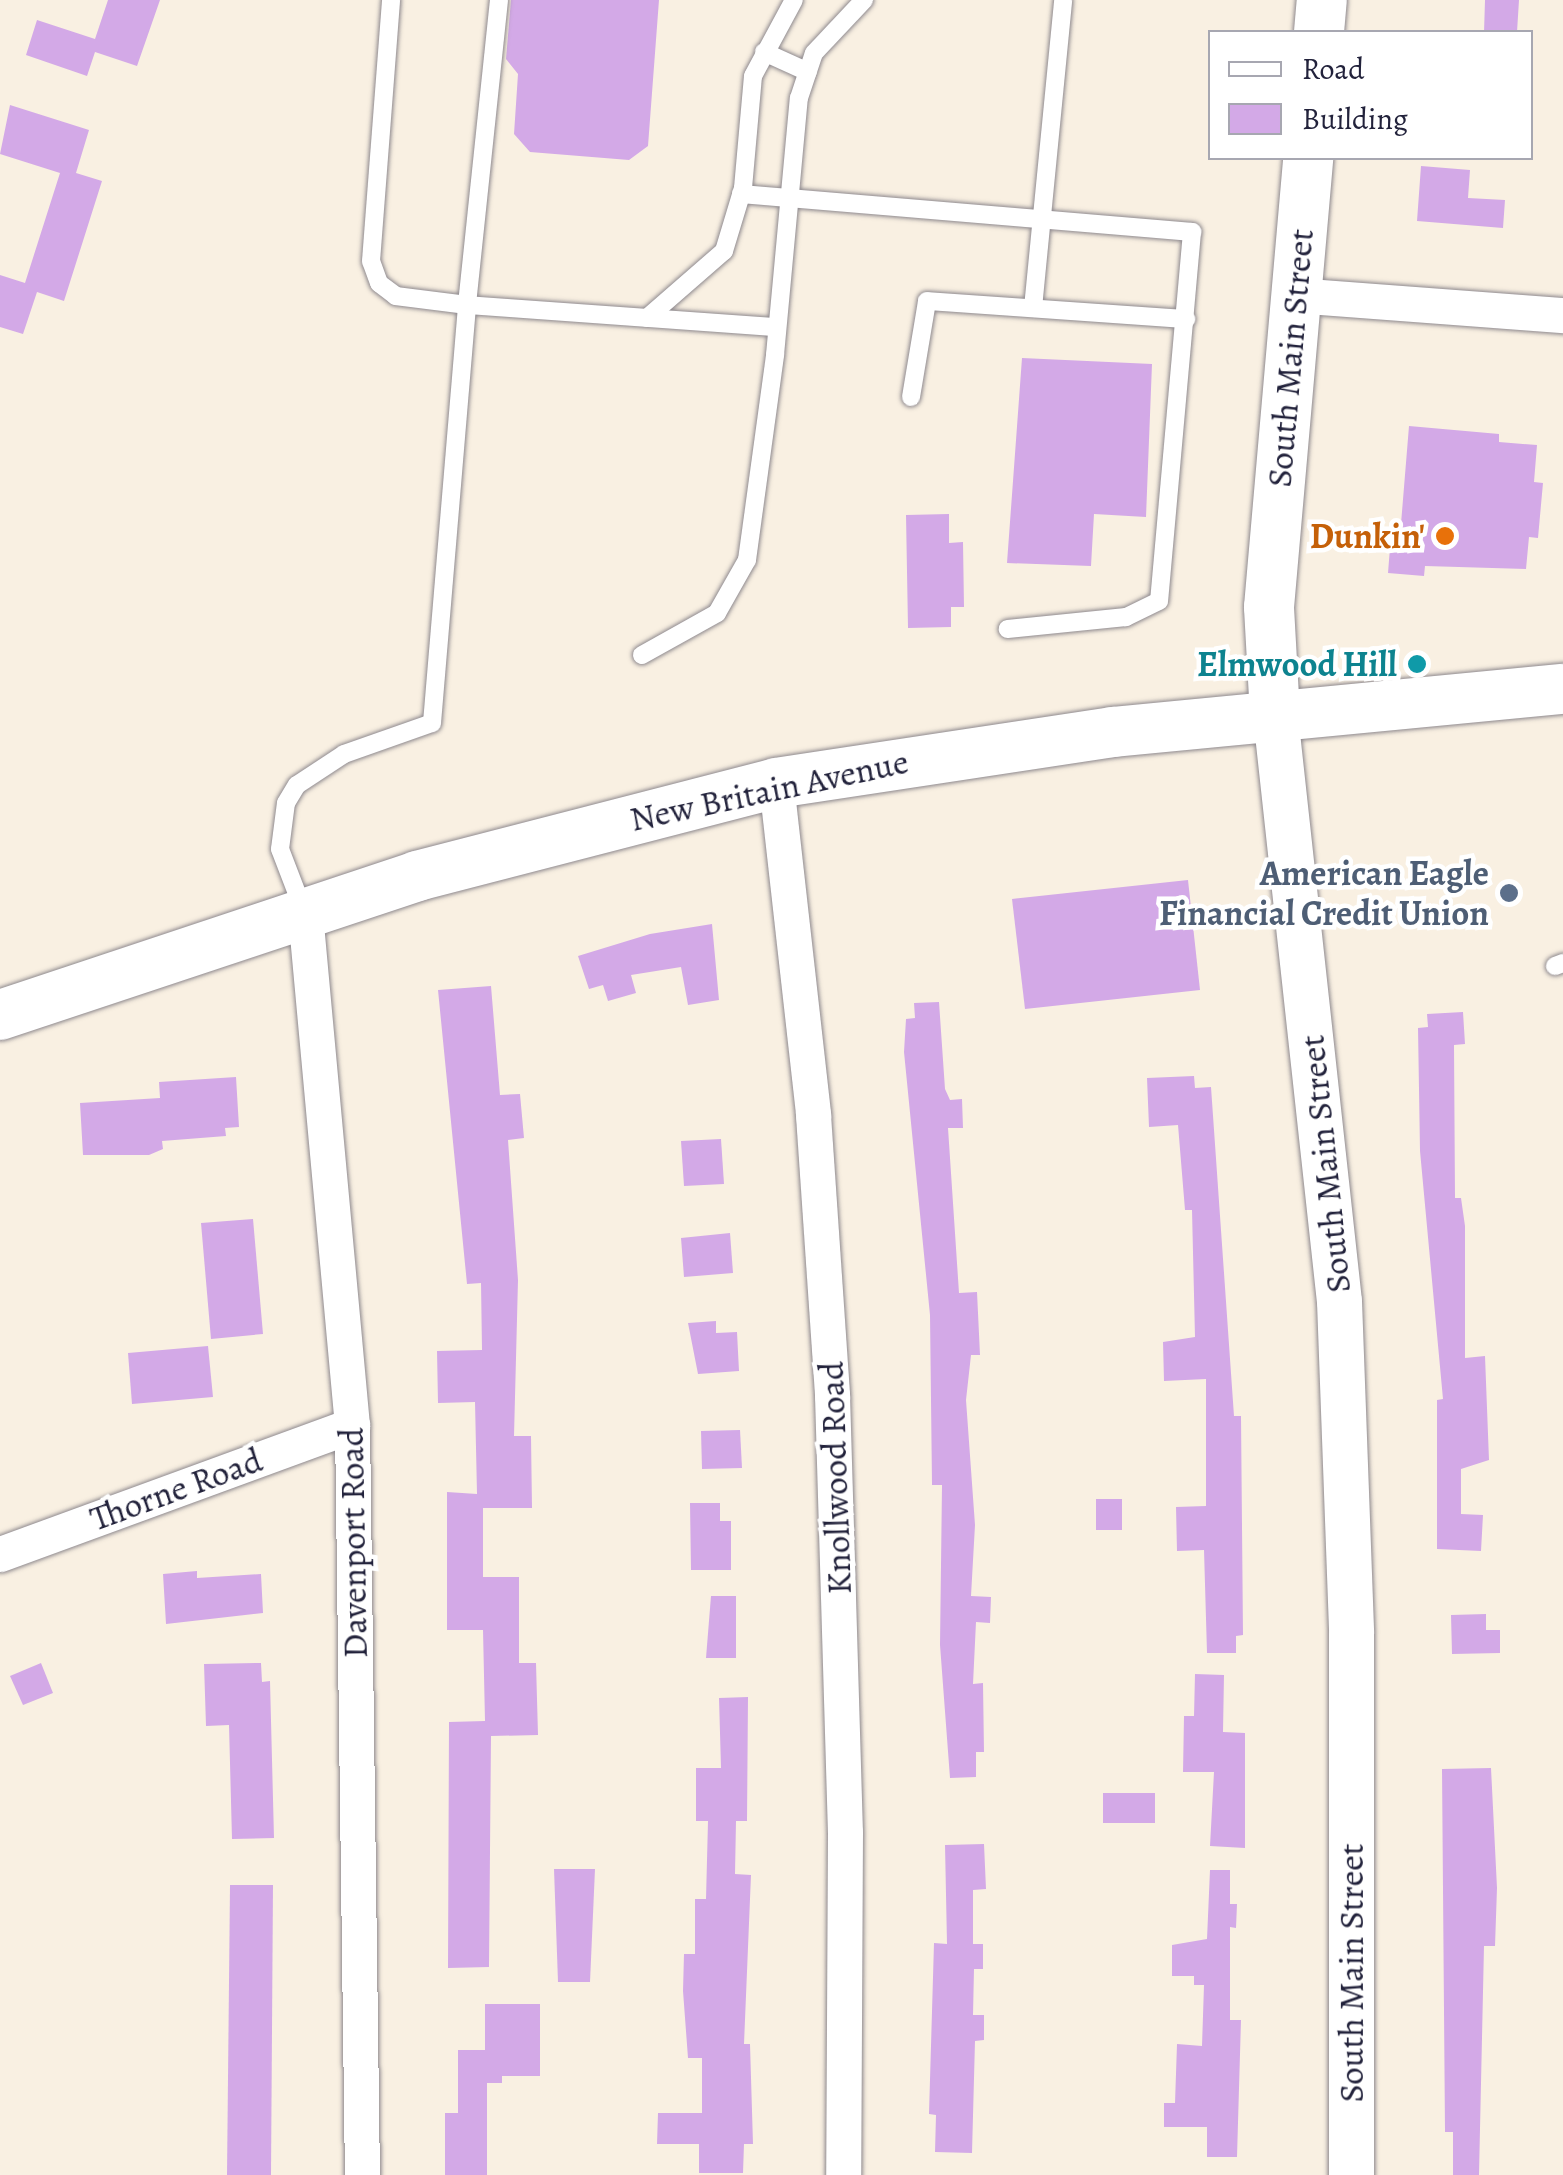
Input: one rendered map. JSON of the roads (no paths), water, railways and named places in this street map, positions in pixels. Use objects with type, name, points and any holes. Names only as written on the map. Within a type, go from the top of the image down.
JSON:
[{"type":"main road","points":[[1320,30],[1322,0]]},
{"type":"main road","name":"South Main Street","points":[[1275,716],[1270,607],[1308,160]]},
{"type":"main road","name":"New Britain Avenue","points":[[0,1015],[428,873],[776,783],[1075,737],[1563,689]]},
{"type":"street","points":[[1295,295],[1563,315]]},
{"type":"street","name":"South Main Street","points":[[1275,716],[1329,1165],[1340,1319],[1350,1632],[1351,2175]]},
{"type":"street","name":"Knollwood Road","points":[[776,783],[813,1115],[833,1413],[845,1850],[843,2175]]},
{"type":"street","name":"Davenport Road","points":[[305,913],[352,1424],[362,2175]]},
{"type":"street","name":"Thorne Road","points":[[0,1554],[352,1424]]},
{"type":"lane","points":[[391,0],[370,261],[379,283],[396,296],[467,305],[775,327]]},
{"type":"lane","points":[[305,913],[280,849],[286,803],[297,785],[344,754],[432,723],[467,305],[499,0]]},
{"type":"lane","points":[[647,318],[724,251],[741,194],[753,76],[794,0]]},
{"type":"lane","points":[[642,655],[717,613],[747,560],[786,199],[808,72],[839,20],[864,0]]},
{"type":"lane","points":[[1032,308],[1037,224],[1062,0]]},
{"type":"lane","points":[[764,52],[808,72]]},
{"type":"lane","points":[[741,194],[1037,224],[1192,232],[1159,601],[1126,617],[1008,629]]},
{"type":"lane","points":[[911,396],[927,302],[1186,319]]},
{"type":"place","name":"Dunkin'","points":[[1445,536]]},
{"type":"place","name":"Elmwood Hill","points":[[1417,664]]},
{"type":"place","name":"American Eagle Financial Credit Union","points":[[1509,893]]}]
